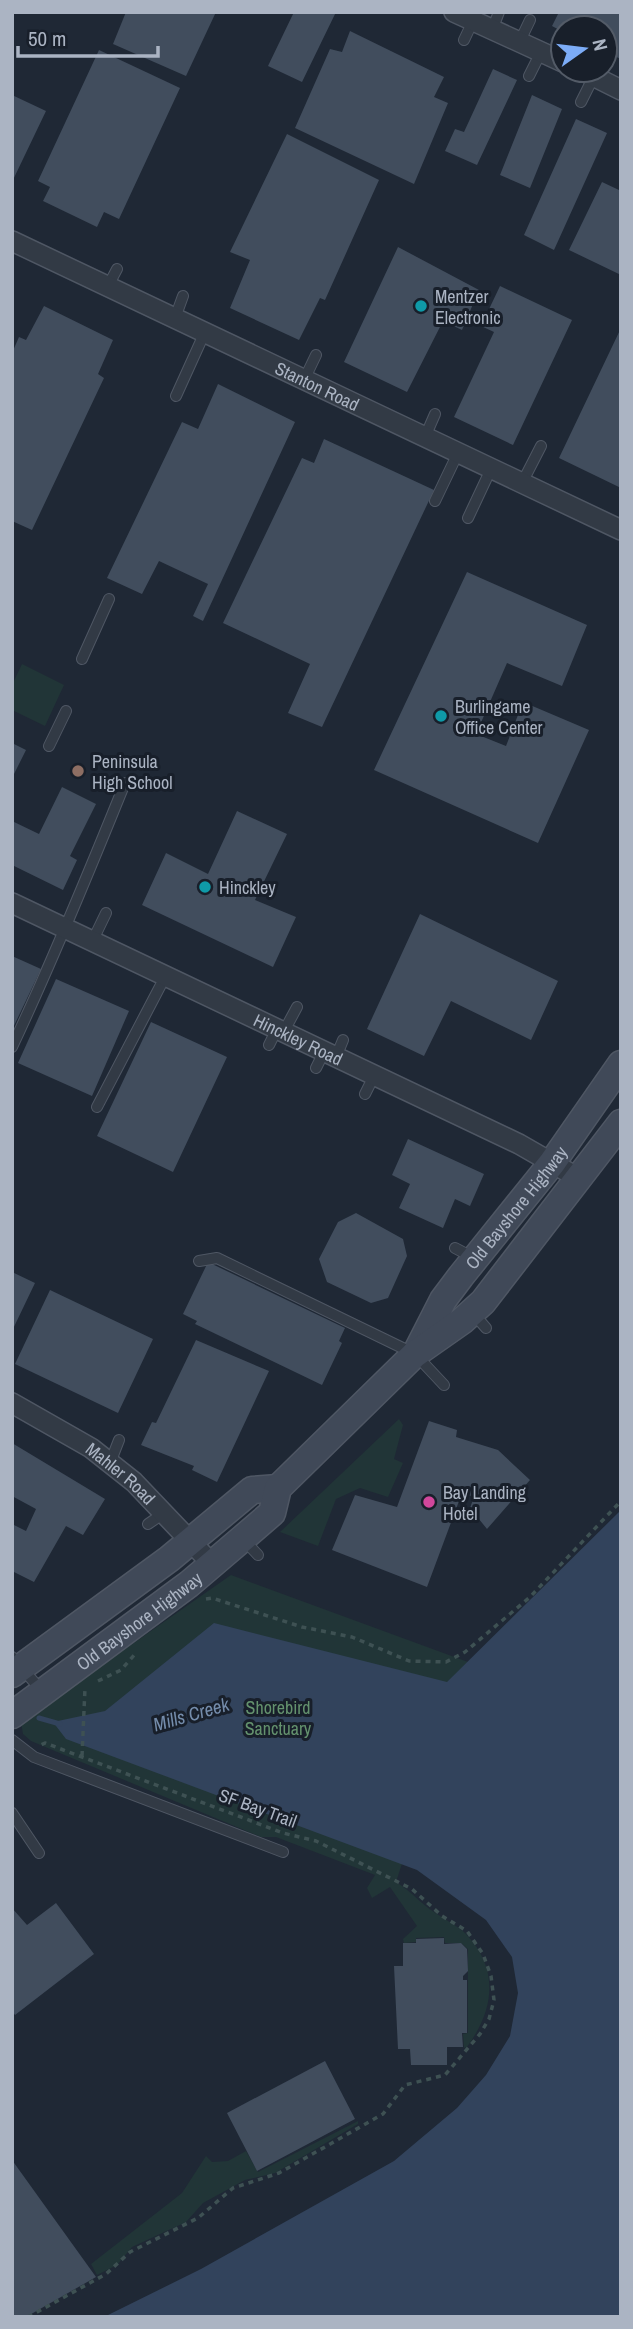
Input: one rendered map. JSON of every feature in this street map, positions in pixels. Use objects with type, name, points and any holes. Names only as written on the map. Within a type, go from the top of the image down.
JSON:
[{"type":"main road","name":"Old Bayshore Highway","points":[[415,1354],[465,1253],[552,1163],[621,1064]]},
{"type":"main road","name":"Old Bayshore Highway","points":[[12,1715],[212,1564],[250,1546],[272,1513],[278,1488],[415,1354],[479,1320],[620,1124]]},
{"type":"main road","name":"Old Bayshore Highway","points":[[15,1667],[190,1541],[252,1490],[278,1488]]},
{"type":"street","points":[[454,12],[473,21],[495,21],[519,43],[549,56]]},
{"type":"street","name":"Stanton Road","points":[[12,241],[113,278],[175,318],[621,530]]},
{"type":"street","name":"Hinckley Road","points":[[12,903],[165,977],[276,1036],[330,1054],[519,1144],[580,1179]]},
{"type":"street","name":"Mahler Road","points":[[12,1403],[91,1448],[110,1463],[156,1518],[190,1541],[212,1564]]},
{"type":"lane","points":[[519,43],[530,20]]},
{"type":"lane","points":[[464,40],[473,21]]},
{"type":"lane","points":[[529,76],[541,52]]},
{"type":"lane","points":[[581,102],[585,84]]},
{"type":"lane","points":[[175,318],[183,296]]},
{"type":"lane","points":[[176,396],[205,332]]},
{"type":"lane","points":[[304,380],[316,355]]},
{"type":"lane","points":[[425,437],[435,414]]},
{"type":"lane","points":[[522,484],[541,446]]},
{"type":"lane","points":[[435,501],[458,453]]},
{"type":"lane","points":[[468,518],[491,468]]},
{"type":"lane","points":[[82,659],[109,598]]},
{"type":"lane","points":[[49,746],[66,711]]},
{"type":"lane","points":[[12,1047],[59,946],[63,927],[125,783]]},
{"type":"lane","points":[[92,942],[106,914]]},
{"type":"lane","points":[[97,1107],[165,977]]},
{"type":"lane","points":[[276,1036],[297,1007]]},
{"type":"lane","points":[[365,1094],[374,1076]]},
{"type":"lane","points":[[199,1261],[217,1258],[415,1354],[444,1385]]},
{"type":"lane","points":[[110,1463],[120,1440]]},
{"type":"lane","points":[[15,1667],[44,1692]]},
{"type":"lane","points":[[12,1740],[34,1757],[283,1852]]},
{"type":"lane","points":[[12,1813],[39,1853]]},
{"type":"path","points":[[201,1601],[212,1598],[302,1627],[352,1637],[409,1661],[446,1662],[465,1652],[530,1597],[621,1501]]},
{"type":"path","points":[[95,1681],[104,1680],[121,1670],[137,1652]]},
{"type":"path","points":[[82,1756],[82,1709],[86,1682]]},
{"type":"path","name":"SF Bay Trail","points":[[28,2317],[106,2274],[130,2252],[198,2218],[233,2188],[279,2173],[383,2114],[405,2085],[445,2075],[480,2035],[494,2000],[491,1976],[483,1954],[467,1931],[442,1916],[412,1889],[316,1841],[282,1833],[82,1756],[44,1743],[40,1746]]},
{"type":"green space","points":[[22,664],[64,685],[45,726],[12,710],[12,685]]},
{"type":"green space","points":[[399,1419],[403,1425],[394,1459],[403,1463],[388,1497],[360,1488],[336,1499],[318,1546],[280,1532]]},
{"type":"green space","name":"Shorebird Sanctuary","points":[[231,1575],[468,1662],[396,1882],[466,1934],[484,1962],[488,1976],[488,2004],[467,2047],[464,2048],[463,2034],[468,2033],[468,1949],[461,1943],[445,1943],[444,1937],[416,1938],[416,1942],[404,1943],[403,1939],[417,1926],[390,1887],[372,1898],[367,1888],[375,1875],[276,1837],[261,1837],[31,1741],[23,1734],[21,1722]]},
{"type":"green space","points":[[358,2121],[358,2124],[275,2173],[245,2180],[203,2203],[186,2222],[132,2247],[117,2265],[97,2275],[91,2264],[182,2193],[206,2156],[212,2162],[228,2161],[246,2151],[258,2172]]},
{"type":"water","points":[[621,1510],[621,2317],[104,2317],[201,2269],[394,2161],[457,2108],[486,2075],[510,2036],[518,1993],[512,1957],[486,1920],[417,1870],[66,1739],[53,1722],[105,1711],[214,1623],[447,1682]]},
{"type":"building","points":[[126,12],[216,12],[186,76],[113,44]]},
{"type":"building","points":[[294,12],[336,12],[302,82],[268,66]]},
{"type":"building","points":[[621,12],[621,59],[619,14],[558,14]]},
{"type":"building","points":[[350,31],[444,77],[434,97],[448,103],[414,184],[295,128],[330,49],[342,52]]},
{"type":"building","points":[[99,50],[180,88],[119,219],[104,212],[97,227],[43,201],[50,187],[38,181]]},
{"type":"building","points":[[493,69],[517,80],[477,165],[445,151],[455,129],[464,132]]},
{"type":"building","points":[[12,95],[46,111],[12,182]]},
{"type":"building","points":[[532,95],[562,109],[530,188],[500,175]]},
{"type":"building","points":[[576,119],[607,133],[554,250],[524,235]]},
{"type":"building","points":[[287,134],[379,180],[325,300],[320,298],[299,340],[230,308],[250,260],[230,252]]},
{"type":"building","points":[[602,182],[619,190],[621,186],[621,275],[569,250]]},
{"type":"building","name":"Mentzer Electronic","points":[[398,247],[479,290],[462,330],[443,321],[407,392],[344,362]]},
{"type":"building","points":[[500,286],[572,320],[513,445],[454,417],[494,332],[481,326]]},
{"type":"building","points":[[44,306],[113,340],[98,374],[104,378],[32,530],[12,521],[12,353],[19,337],[26,340]]},
{"type":"building","points":[[621,328],[621,488],[559,458]]},
{"type":"building","points":[[218,384],[295,422],[203,621],[193,616],[208,584],[159,561],[142,594],[107,578],[182,422],[198,429]]},
{"type":"building","points":[[324,439],[434,490],[322,727],[288,713],[310,664],[223,623],[302,458],[314,463]]},
{"type":"building","name":"Burlingame Office Center","points":[[467,572],[587,625],[562,686],[507,663],[476,734],[506,746],[523,702],[589,730],[538,843],[374,770]]},
{"type":"building","points":[[12,743],[26,750],[12,778]]},
{"type":"building","points":[[62,787],[96,804],[70,856],[77,860],[63,890],[12,865],[12,821],[39,834]]},
{"type":"building","name":"Hinckley","points":[[237,811],[287,834],[255,900],[296,917],[273,967],[142,905],[166,853],[208,874]]},
{"type":"building","points":[[420,914],[558,981],[531,1040],[451,1001],[424,1056],[367,1029]]},
{"type":"building","points":[[12,956],[41,969],[12,1030]]},
{"type":"building","points":[[56,979],[129,1011],[92,1096],[18,1063]]},
{"type":"building","points":[[151,1022],[227,1057],[173,1172],[97,1136]]},
{"type":"building","points":[[408,1139],[484,1174],[470,1206],[455,1199],[443,1228],[399,1208],[410,1184],[392,1175]]},
{"type":"building","points":[[356,1213],[403,1239],[407,1256],[388,1298],[371,1303],[327,1282],[319,1259],[338,1222]]},
{"type":"building","points":[[208,1262],[345,1328],[339,1341],[342,1343],[322,1385],[195,1324],[197,1321],[183,1314]]},
{"type":"building","points":[[12,1272],[35,1283],[12,1331]]},
{"type":"building","points":[[50,1290],[153,1339],[118,1413],[15,1364]]},
{"type":"building","points":[[196,1340],[269,1371],[217,1482],[192,1470],[194,1466],[141,1445],[152,1422],[156,1423]]},
{"type":"building","name":"Bay Landing Hotel","points":[[429,1421],[457,1430],[456,1437],[498,1450],[530,1480],[487,1529],[470,1508],[474,1497],[462,1493],[427,1587],[332,1550],[355,1495],[397,1507]]},
{"type":"building","points":[[12,1443],[105,1499],[83,1535],[66,1526],[34,1582],[12,1571],[12,1524],[26,1531],[36,1509],[12,1496]]},
{"type":"building","points":[[56,1903],[94,1954],[15,2015],[12,2011],[12,1908],[27,1925]]},
{"type":"building","points":[[444,1938],[444,1944],[461,1943],[467,1949],[468,1971],[463,1980],[467,1980],[467,2033],[462,2033],[463,2047],[447,2047],[447,2065],[411,2065],[410,2049],[398,2049],[394,1966],[403,1966],[403,1943],[416,1943],[416,1939]]},
{"type":"building","points":[[325,2061],[355,2119],[257,2171],[227,2113]]},
{"type":"building","points":[[12,2160],[96,2277],[26,2317],[12,2317]]},
{"type":"waterway","name":"Mills Creek","points":[[39,1718],[60,1724]]},
{"type":"place","name":"Mentzer Electronic","points":[[421,306]]},
{"type":"place","name":"Burlingame Office Center","points":[[441,716]]},
{"type":"place","name":"Peninsula High School","points":[[78,771]]},
{"type":"place","name":"Hinckley","points":[[205,887]]},
{"type":"place","name":"Bay Landing Hotel","points":[[429,1502]]}]
